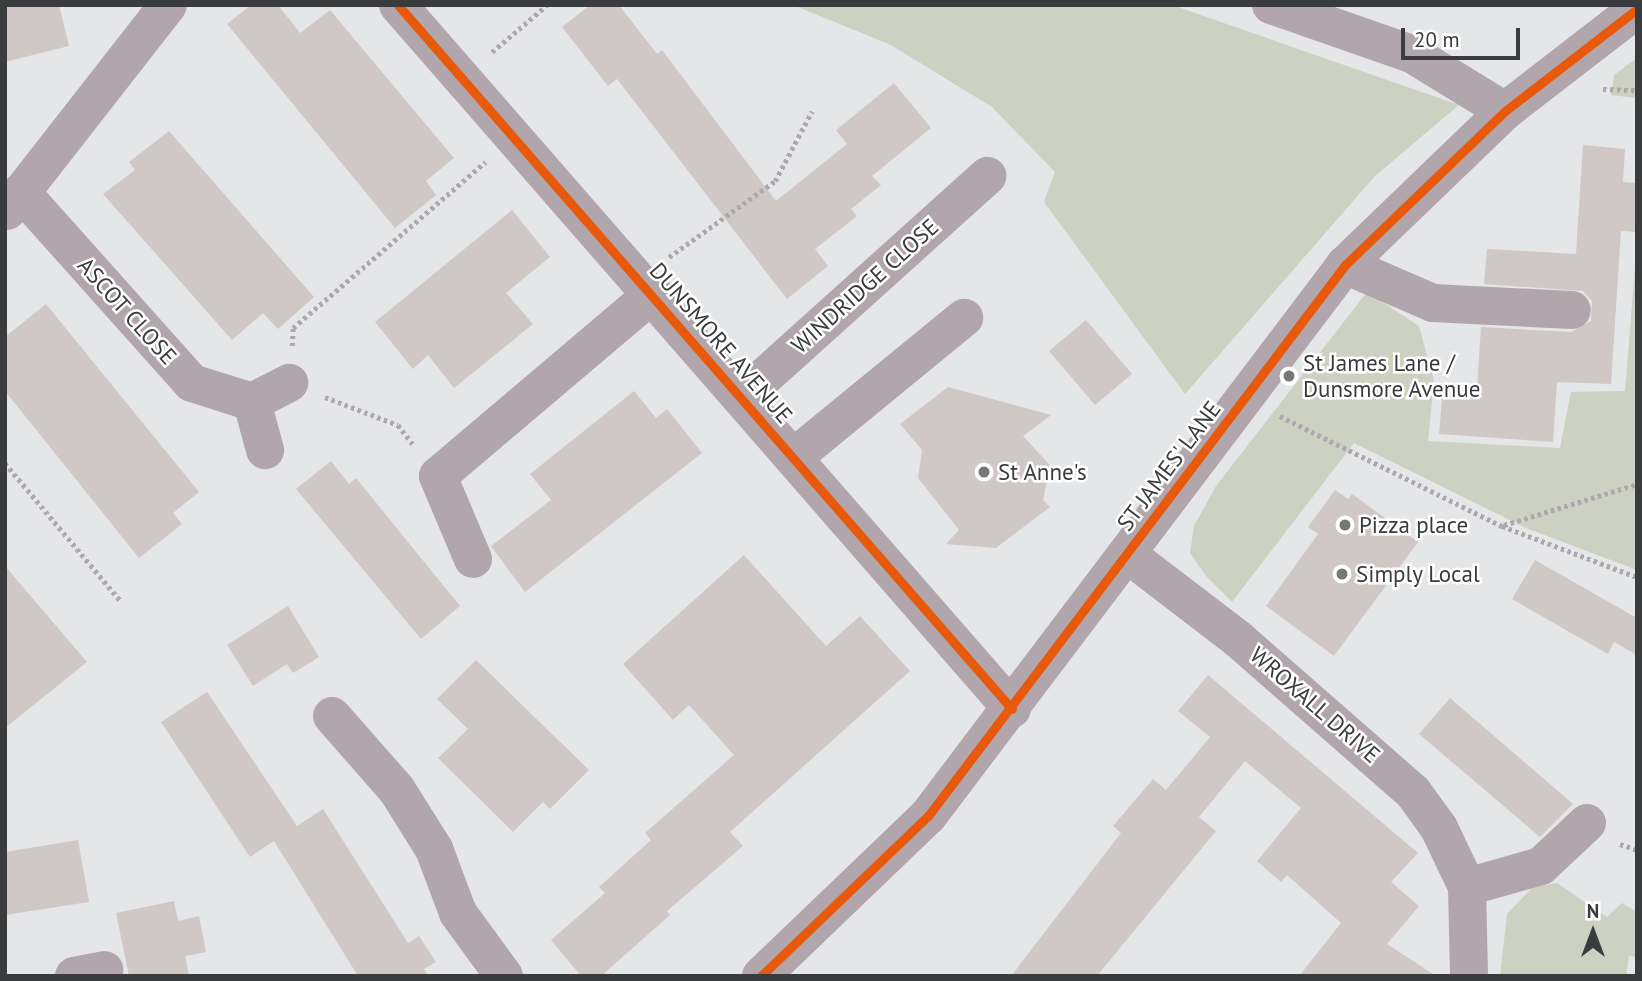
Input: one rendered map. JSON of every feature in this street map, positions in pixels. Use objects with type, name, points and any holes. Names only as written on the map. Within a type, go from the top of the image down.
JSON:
[{"type":"street","points":[[13,202],[168,5]]},
{"type":"street","name":"DUNSMORE AVENUE","points":[[398,5],[743,396],[1012,709]]},
{"type":"street","points":[[1271,5],[1412,54],[1505,111]]},
{"type":"street","name":"ST JAMES' LANE","points":[[761,976],[928,816],[1012,709],[1345,265],[1505,111],[1637,9]]},
{"type":"street","name":"WINDRIDGE CLOSE","points":[[743,396],[987,176]]},
{"type":"street","name":"ASCOT CLOSE","points":[[13,202],[192,383],[252,402]]},
{"type":"street","points":[[1345,265],[1433,303],[1572,310]]},
{"type":"street","name":"DUNSMORE AVENUE","points":[[438,476],[646,286]]},
{"type":"street","points":[[794,457],[964,318]]},
{"type":"street","points":[[265,450],[252,402],[289,383]]},
{"type":"street","points":[[438,476],[473,559]]},
{"type":"street","name":"WROXALL DRIVE","points":[[1127,554],[1402,780],[1439,828],[1467,887],[1469,976]]},
{"type":"street","points":[[332,716],[397,790],[434,849],[458,912],[504,976]]},
{"type":"street","points":[[1467,887],[1541,866],[1587,823]]},
{"type":"path","points":[[462,78],[547,5]]},
{"type":"path","points":[[646,286],[775,181],[812,111]]},
{"type":"path","points":[[438,476],[398,425],[289,383],[293,328],[514,137]]},
{"type":"path","points":[[1244,398],[1502,526],[1637,577]]},
{"type":"path","points":[[5,463],[120,600]]},
{"type":"path","points":[[1502,526],[1637,484]]},
{"type":"green space","points":[[793,5],[1172,5],[1459,105],[1375,176],[1185,394],[1044,202],[1055,172],[992,107],[891,45]]},
{"type":"green space","points":[[1637,58],[1637,98],[1611,95],[1614,75]]},
{"type":"green space","points":[[1637,242],[1637,570],[1526,528],[1354,443],[1232,602],[1207,577],[1190,553],[1194,526],[1216,486],[1367,292],[1419,326],[1434,381],[1428,441],[1560,448],[1571,392],[1625,391]]},
{"type":"green space","points":[[1557,883],[1607,917],[1622,903],[1637,912],[1637,957],[1629,956],[1626,976],[1500,976],[1507,914],[1533,887]]},
{"type":"building","points":[[5,5],[59,5],[69,46],[5,62]]},
{"type":"building","points":[[251,5],[278,5],[300,33],[330,10],[454,158],[426,181],[436,195],[395,228],[227,24]]},
{"type":"building","points":[[590,5],[619,5],[657,54],[662,50],[776,201],[847,144],[836,130],[894,83],[931,128],[872,176],[881,185],[851,209],[857,216],[815,249],[828,266],[787,299],[617,79],[608,86],[562,27]]},
{"type":"building","points":[[169,131],[314,297],[278,329],[263,313],[232,340],[103,194],[135,170],[129,162]]},
{"type":"building","points":[[1583,145],[1625,149],[1623,182],[1637,183],[1637,232],[1621,231],[1611,384],[1557,382],[1553,442],[1439,434],[1443,386],[1477,388],[1481,327],[1571,332],[1591,321],[1592,301],[1583,291],[1484,284],[1487,249],[1576,254]]},
{"type":"building","points":[[512,210],[550,257],[506,293],[533,324],[454,388],[428,355],[413,369],[375,322]]},
{"type":"building","points":[[46,304],[199,492],[173,513],[182,524],[139,558],[5,391],[5,337]]},
{"type":"building","points":[[1086,320],[1132,374],[1095,405],[1049,351]]},
{"type":"building","name":"St Anne's","points":[[948,387],[1051,415],[1023,436],[1050,465],[1043,500],[1050,507],[996,548],[946,544],[959,530],[918,478],[922,450],[900,424]]},
{"type":"building","points":[[634,391],[656,418],[667,409],[702,453],[525,592],[491,546],[551,500],[530,474]]},
{"type":"building","points":[[331,461],[349,484],[356,478],[460,606],[421,639],[296,489]]},
{"type":"building","name":"Simply Local","points":[[1335,490],[1348,499],[1352,494],[1418,542],[1334,656],[1266,606],[1318,534],[1308,527]]},
{"type":"building","points":[[744,555],[826,646],[860,616],[910,671],[730,832],[743,846],[667,911],[670,915],[601,976],[581,976],[551,940],[605,893],[599,887],[651,840],[645,833],[734,755],[689,705],[673,720],[623,664]]},
{"type":"building","points":[[1535,560],[1637,618],[1637,655],[1614,642],[1608,654],[1512,599]]},
{"type":"building","points":[[5,566],[87,662],[5,728]]},
{"type":"building","points":[[288,606],[319,657],[293,673],[287,664],[253,686],[227,645]]},
{"type":"building","points":[[476,660],[589,770],[550,809],[543,802],[513,832],[438,758],[468,729],[437,699]]},
{"type":"building","points":[[1208,675],[1418,853],[1391,882],[1419,906],[1387,944],[1436,976],[1299,976],[1341,923],[1287,875],[1281,882],[1257,861],[1301,808],[1245,761],[1199,817],[1216,831],[1097,976],[1011,976],[1121,833],[1113,826],[1153,779],[1166,790],[1210,737],[1178,711]]},
{"type":"building","points":[[207,692],[297,826],[323,809],[408,943],[419,936],[436,962],[424,969],[428,976],[358,976],[274,841],[250,857],[161,722]]},
{"type":"building","points":[[1450,698],[1573,804],[1540,837],[1419,734]]},
{"type":"building","points":[[78,840],[89,902],[5,915],[5,852]]},
{"type":"building","points":[[174,901],[178,921],[199,916],[206,952],[185,956],[189,976],[129,976],[116,913]]},
{"type":"cycle path","points":[[398,5],[1012,709]]},
{"type":"cycle path","points":[[761,976],[928,816],[1345,265],[1505,111],[1637,9]]},
{"type":"place","name":"St James Lane / Dunsmore Avenue","points":[[1289,376]]},
{"type":"place","name":"St Anne's","points":[[984,472]]},
{"type":"place","name":"Pizza place","points":[[1345,525]]},
{"type":"place","name":"Simply Local","points":[[1342,574]]}]
